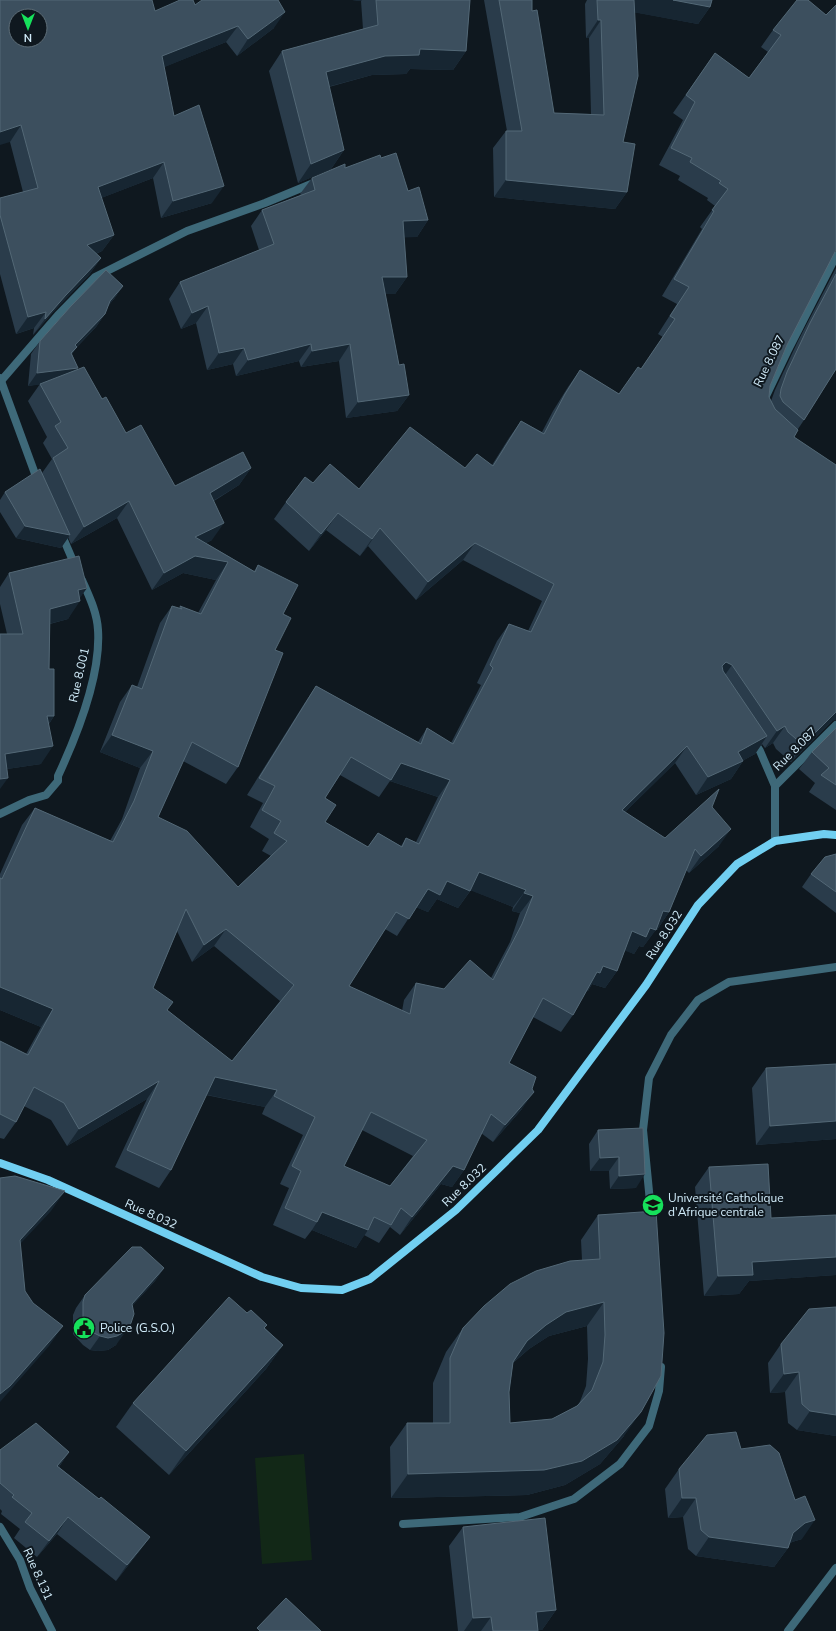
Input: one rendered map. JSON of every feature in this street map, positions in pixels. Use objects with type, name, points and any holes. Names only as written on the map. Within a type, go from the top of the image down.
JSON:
[{"type":"street","points":[[42,492],[32,470],[0,379],[58,315],[95,278],[187,231],[265,203],[324,178]]},
{"type":"street","name":"Rue 8.087","points":[[763,402],[786,352],[836,256]]},
{"type":"street","name":"Rue 8.001","points":[[0,814],[29,800],[46,795],[58,781],[88,697],[98,651],[98,628],[91,600],[58,528]]},
{"type":"street","name":"Rue 8.087","points":[[775,841],[775,786],[836,725]]},
{"type":"street","points":[[748,734],[760,751],[775,786]]},
{"type":"street","name":"Rue 8.032","points":[[0,1163],[48,1180],[262,1277],[301,1288],[342,1290],[370,1279],[456,1210],[538,1130],[646,985],[698,905],[737,864],[775,841],[824,834],[836,835]]},
{"type":"street","points":[[653,1232],[643,1130],[650,1078],[671,1035],[698,1000],[729,982],[836,968]]},
{"type":"street","points":[[403,1524],[520,1517],[574,1499],[620,1464],[649,1426],[659,1391],[661,1359]]},
{"type":"street","name":"Rue 8.131","points":[[0,1527],[20,1560],[30,1588],[52,1631]]},
{"type":"street","points":[[788,1631],[836,1568]]},
{"type":"green space","points":[[304,1454],[312,1560],[262,1564],[255,1458]]},
{"type":"building","points":[[0,0],[152,0],[155,11],[180,0],[193,0],[195,5],[202,0],[278,0],[285,12],[248,39],[238,26],[162,56],[174,116],[199,105],[224,186],[173,201],[164,162],[98,187],[114,235],[87,245],[101,258],[45,319],[46,312],[28,317],[0,215],[0,198],[38,188],[21,125],[0,132]]},
{"type":"building","points":[[376,0],[470,0],[466,51],[420,49],[419,55],[385,56],[326,72],[344,150],[311,164],[282,51],[378,25]]},
{"type":"building","points":[[499,0],[532,0],[532,11],[537,10],[554,113],[604,115],[601,20],[598,20],[597,0],[634,0],[638,76],[623,142],[635,144],[627,192],[506,180],[506,131],[522,131]]},
{"type":"building","points":[[673,0],[712,0],[710,7]]},
{"type":"building","points":[[797,0],[808,0],[826,15],[836,5],[836,250],[787,345],[770,386],[769,397],[775,409],[798,430],[794,437],[836,465],[836,712],[803,745],[788,732],[785,726],[777,731],[732,665],[726,662],[722,666],[723,671],[767,736],[738,752],[743,761],[708,777],[687,746],[622,810],[665,838],[719,789],[712,807],[731,829],[701,856],[695,849],[669,912],[663,911],[656,930],[650,928],[646,937],[632,931],[617,971],[603,966],[600,973],[597,972],[573,1015],[543,998],[509,1063],[536,1077],[532,1089],[534,1092],[505,1125],[491,1114],[464,1170],[453,1166],[412,1217],[401,1208],[391,1225],[374,1217],[368,1230],[322,1212],[317,1222],[285,1208],[301,1171],[292,1166],[315,1117],[274,1096],[277,1090],[215,1077],[171,1170],[127,1150],[159,1081],[79,1129],[64,1103],[34,1087],[16,1122],[0,1114],[0,1041],[28,1055],[53,1009],[0,987],[0,878],[2,879],[35,808],[113,842],[134,801],[153,751],[112,735],[132,685],[142,689],[172,606],[182,609],[180,606],[201,614],[228,562],[195,556],[164,573],[129,501],[84,527],[53,458],[68,448],[55,426],[61,422],[40,384],[84,367],[102,399],[106,397],[126,433],[141,425],[175,486],[243,452],[251,468],[210,493],[224,523],[195,537],[255,572],[258,565],[298,585],[283,614],[291,618],[275,650],[283,653],[238,767],[192,742],[158,817],[187,831],[238,887],[287,841],[274,833],[281,821],[262,810],[275,786],[259,778],[316,686],[421,744],[427,728],[453,744],[493,668],[490,665],[509,624],[531,632],[554,584],[475,543],[428,582],[380,528],[372,539],[338,513],[321,534],[286,502],[305,477],[313,483],[330,464],[359,489],[410,427],[465,468],[477,454],[493,466],[521,421],[544,434],[565,394],[580,370],[619,394],[638,367],[641,369],[675,319],[670,316],[689,287],[674,279],[714,211],[712,210],[728,189],[719,183],[721,181],[690,162],[692,158],[671,148],[695,102],[686,95],[715,53],[749,78],[781,35],[773,30]],"holes":[[[351,757],[391,780],[401,763],[450,780],[419,844],[406,838],[402,847],[378,833],[368,847],[325,822],[336,805],[325,798]],[[479,872],[526,890],[524,893],[533,896],[522,924],[493,980],[470,960],[444,989],[416,983],[410,1014],[349,986],[396,912],[409,919],[428,889],[440,895],[447,881],[470,891]],[[186,909],[204,945],[226,929],[294,985],[232,1061],[167,1010],[173,1002],[153,988]],[[371,1112],[427,1140],[390,1186],[344,1166]]]},
{"type":"building","points":[[396,153],[408,191],[419,187],[428,220],[403,221],[407,277],[382,277],[399,365],[404,364],[409,395],[358,402],[350,344],[312,351],[311,344],[248,360],[244,348],[219,353],[208,306],[192,313],[180,282],[274,244],[262,210],[315,190],[312,178],[345,164],[345,168],[380,155],[381,158]]},
{"type":"building","points":[[106,270],[123,286],[110,301],[105,314],[75,345],[77,347],[71,353],[78,368],[37,373],[40,341]]},
{"type":"building","points":[[836,274],[836,369],[804,420],[783,402],[780,396],[781,389],[787,372],[810,323]]},
{"type":"building","points":[[40,469],[70,535],[25,526],[5,492]]},
{"type":"building","points":[[79,556],[87,588],[78,590],[80,601],[50,609],[49,669],[54,669],[54,716],[47,716],[53,746],[5,754],[8,778],[0,779],[0,634],[23,634],[9,573]]},
{"type":"building","points":[[836,728],[836,785],[821,775],[829,768],[812,752]]},
{"type":"building","points":[[836,854],[836,892],[811,874],[825,857]]},
{"type":"building","points":[[836,1064],[836,1121],[770,1126],[766,1068]]},
{"type":"building","points":[[643,1128],[645,1174],[619,1176],[619,1157],[600,1158],[598,1130]]},
{"type":"building","points":[[768,1164],[771,1218],[836,1215],[836,1257],[752,1262],[753,1275],[718,1276],[709,1167]]},
{"type":"building","points":[[15,1176],[65,1191],[20,1240],[25,1291],[33,1303],[63,1326],[10,1386],[0,1394],[0,1178]]},
{"type":"building","points":[[656,1211],[664,1333],[661,1376],[641,1412],[617,1440],[582,1461],[544,1470],[408,1474],[407,1423],[450,1423],[450,1358],[463,1328],[484,1306],[510,1284],[536,1271],[570,1261],[600,1259],[598,1215]],"holes":[[[604,1302],[605,1335],[603,1362],[592,1390],[577,1406],[552,1419],[510,1423],[509,1392],[513,1362],[527,1341],[546,1325],[566,1312]]]},
{"type":"building","points":[[132,1247],[141,1247],[164,1268],[132,1304],[134,1314],[126,1331],[117,1336],[108,1338],[100,1336],[92,1332],[83,1321],[83,1302],[85,1295]]},
{"type":"building","points":[[229,1297],[247,1313],[251,1310],[267,1325],[264,1328],[283,1345],[186,1451],[133,1403]]},
{"type":"building","points":[[836,1307],[836,1415],[810,1411],[802,1404],[799,1372],[784,1374],[781,1344],[809,1309]]},
{"type":"building","points":[[36,1423],[69,1452],[57,1466],[99,1499],[101,1497],[150,1537],[127,1565],[68,1517],[49,1541],[25,1522],[32,1513],[12,1497],[14,1495],[0,1483],[0,1450]]},
{"type":"building","points":[[736,1432],[741,1449],[770,1445],[779,1453],[795,1500],[805,1496],[815,1520],[805,1523],[793,1533],[788,1548],[709,1537],[701,1530],[696,1498],[682,1498],[679,1469],[707,1435]]},
{"type":"building","points":[[545,1518],[556,1610],[536,1612],[538,1631],[493,1631],[491,1617],[473,1618],[463,1527]]},
{"type":"building","points":[[286,1598],[321,1631],[260,1631],[257,1628]]},
{"type":"place","name":"Université Catholique d'Afrique centrale","points":[[653,1205]]},
{"type":"place","name":"Police (G.S.O.)","points":[[84,1328]]}]
